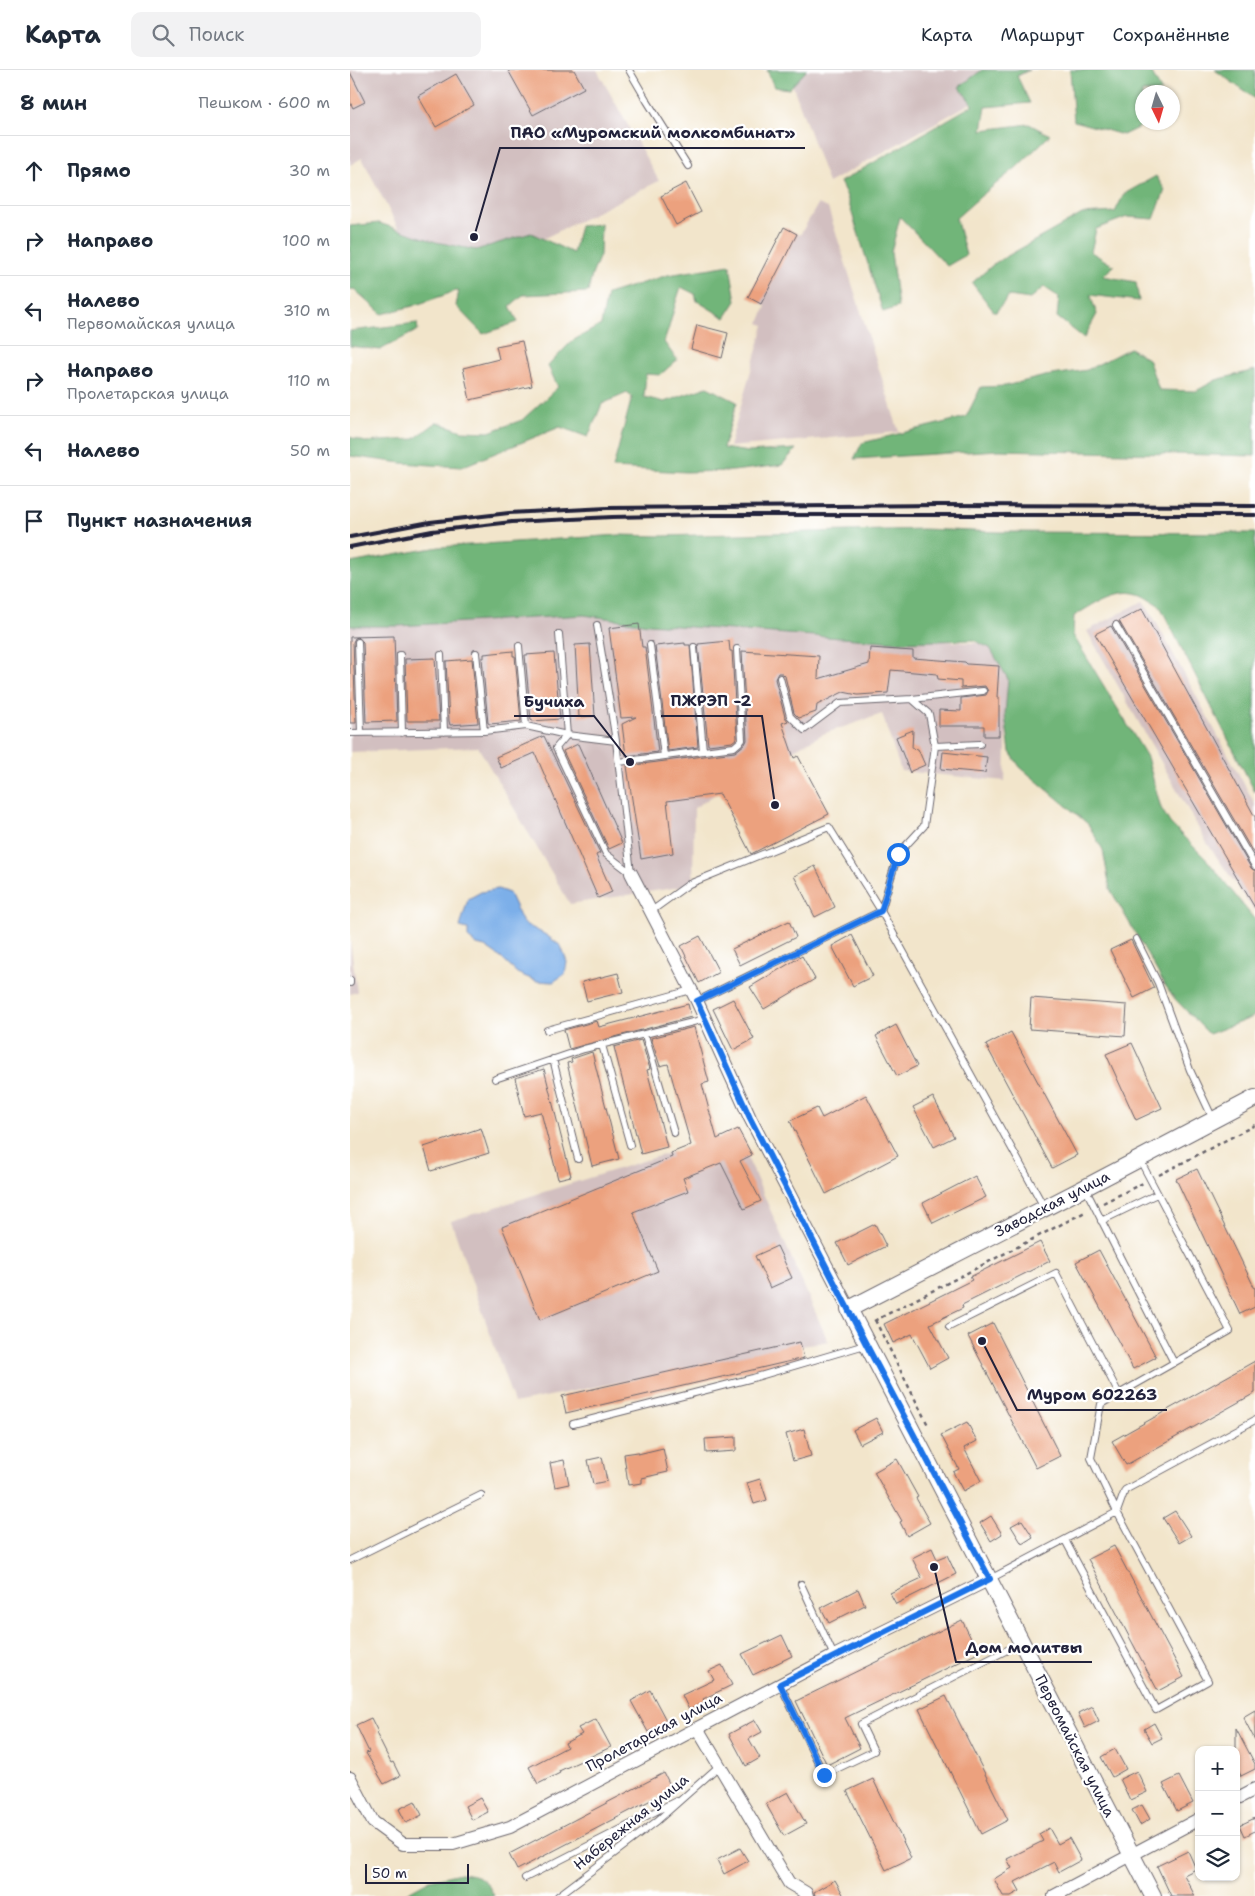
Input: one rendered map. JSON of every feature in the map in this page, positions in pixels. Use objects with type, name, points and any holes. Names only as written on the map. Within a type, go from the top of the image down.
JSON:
[{"type":"street","name":"Первомайская улица","points":[[631,873],[694,995],[750,1118],[1153,1896]]},
{"type":"street","name":"Заводская улица","points":[[849,1309],[1255,1098]]},
{"type":"street","name":"Пролетарская улица","points":[[350,1778],[374,1822],[403,1844],[453,1844],[510,1827],[834,1656],[990,1579]]},
{"type":"street","points":[[697,1728],[789,1883],[806,1893],[807,1896]]},
{"type":"street","points":[[1240,1797],[1255,1789]]},
{"type":"street","points":[[1054,1896],[1195,1821]]},
{"type":"lane","points":[[629,70],[646,101],[688,166]]},
{"type":"lane","points":[[597,625],[619,762],[631,873]]},
{"type":"lane","points":[[1116,625],[1255,866]]},
{"type":"lane","points":[[559,634],[567,736],[556,748],[606,854],[631,873]]},
{"type":"lane","points":[[358,642],[361,732]]},
{"type":"lane","points":[[650,644],[664,756]]},
{"type":"lane","points":[[519,646],[526,726]]},
{"type":"lane","points":[[694,647],[703,751]]},
{"type":"lane","points":[[619,762],[734,747],[742,740],[737,649]]},
{"type":"lane","points":[[476,653],[484,731]]},
{"type":"lane","points":[[400,654],[402,732]]},
{"type":"lane","points":[[441,655],[444,732]]},
{"type":"lane","points":[[780,678],[790,716],[804,730],[840,703],[912,699],[983,691]]},
{"type":"lane","points":[[547,1030],[694,995],[881,911],[898,854],[924,826],[935,746],[930,714],[912,699]]},
{"type":"lane","points":[[350,733],[484,731],[526,726],[567,736],[616,741]]},
{"type":"lane","points":[[935,746],[980,744]]},
{"type":"lane","points":[[650,912],[689,884],[829,827],[881,911],[1045,1208]]},
{"type":"lane","points":[[1136,940],[1158,983],[1190,1070],[1214,1120]]},
{"type":"lane","points":[[494,1079],[602,1045],[705,1019]]},
{"type":"lane","points":[[645,1035],[674,1132]]},
{"type":"lane","points":[[602,1045],[630,1145]]},
{"type":"lane","points":[[554,1059],[578,1159]]},
{"type":"lane","points":[[1065,1540],[1156,1710],[1208,1681],[1117,1512],[1091,1458],[1101,1404],[1230,1332],[1139,1159]]},
{"type":"lane","points":[[1084,1188],[1174,1363]]},
{"type":"lane","points":[[1101,1221],[1157,1194]]},
{"type":"lane","points":[[949,1327],[1056,1273],[1119,1394]]},
{"type":"lane","points":[[572,1424],[753,1378],[856,1346],[863,1338]]},
{"type":"lane","points":[[990,1579],[1117,1512],[1125,1490],[1255,1420]]},
{"type":"lane","points":[[350,1560],[481,1495]]},
{"type":"lane","points":[[801,1584],[834,1656]]},
{"type":"lane","points":[[780,1684],[824,1775],[874,1751],[862,1724],[1022,1642]]},
{"type":"lane","name":"Набережная улица","points":[[558,1896],[657,1821],[719,1766]]},
{"type":"lane","points":[[525,1878],[684,1797]]},
{"type":"path","points":[[863,1338],[876,1320],[1255,1125]]},
{"type":"shaded area","points":[[350,70],[597,70],[659,181],[432,294],[362,158],[350,165]]},
{"type":"shaded area","points":[[787,70],[1030,70],[828,183]]},
{"type":"shaded area","points":[[818,204],[828,208],[899,432],[729,447],[764,325],[759,323],[766,306],[748,297],[784,227],[800,235]]},
{"type":"shaded area","points":[[1143,601],[1255,804],[1255,912],[1207,843],[1087,631]]},
{"type":"shaded area","points":[[584,615],[671,625],[1009,645],[1005,781],[901,771],[882,714],[823,734],[730,785],[694,808],[693,885],[570,904],[478,747],[350,752],[350,626],[398,626]]},
{"type":"shaded area","points":[[350,940],[357,992],[350,994]]},
{"type":"shaded area","points":[[736,1132],[828,1341],[514,1403],[451,1221]]},
{"type":"green space","points":[[767,70],[807,70],[789,89],[774,87]]},
{"type":"green space","points":[[982,70],[1029,70],[1017,76],[1030,103],[986,107],[982,130],[1029,124],[1050,135],[1017,167],[956,218],[966,255],[947,266],[900,217],[891,252],[898,307],[883,312],[846,194],[840,182],[973,105],[959,87]]},
{"type":"green space","points":[[1070,70],[1150,70],[1158,85],[1135,85],[1135,129],[1123,135],[1074,121]]},
{"type":"green space","points":[[1215,70],[1255,70],[1255,99]]},
{"type":"green space","points":[[1156,176],[1165,190],[1154,219],[1127,217],[1096,229],[1091,252],[1114,266],[1103,276],[1136,282],[1139,301],[1090,295],[1097,314],[1084,338],[1057,317],[1059,297],[1044,287],[1030,299],[1009,296],[995,313],[972,283],[995,263],[1082,214],[1115,212],[1124,194]]},
{"type":"green space","points":[[379,223],[436,242],[476,250],[531,233],[573,253],[580,226],[601,224],[600,255],[588,292],[523,295],[510,306],[518,322],[483,334],[456,306],[459,290],[413,306],[382,314],[354,289],[350,290],[350,226]]},
{"type":"green space","points":[[730,265],[736,301],[725,318],[697,301],[695,294],[681,287],[664,342],[677,360],[660,375],[646,374],[644,397],[664,402],[707,387],[737,402],[723,448],[748,452],[796,449],[782,465],[733,471],[686,472],[613,468],[632,397],[627,393],[602,404],[588,437],[560,427],[461,467],[402,463],[350,456],[350,437],[365,442],[414,439],[437,422],[462,431],[489,432],[522,420],[558,387],[548,366],[572,341],[601,325],[607,294],[668,275]]},
{"type":"green space","points":[[417,323],[418,330],[380,350],[350,346],[350,331]]},
{"type":"green space","points":[[1130,348],[1148,359],[1159,390],[1196,391],[1216,380],[1255,370],[1255,456],[999,450],[854,459],[862,443],[966,417],[981,387],[1005,386],[1045,376],[1087,370]]},
{"type":"green space","points":[[922,529],[998,532],[1255,533],[1255,792],[1160,606],[1139,594],[1130,592],[1113,595],[1074,616],[1073,635],[1147,757],[1161,808],[1170,823],[1207,860],[1255,920],[1255,1015],[1251,1018],[1209,1034],[1175,999],[1110,889],[1103,850],[1088,824],[1020,767],[1010,752],[1005,715],[1008,679],[990,648],[973,640],[897,642],[649,624],[584,615],[398,626],[350,626],[350,563],[439,547],[619,535],[662,536]]},
{"type":"green space","points":[[460,1873],[482,1878],[494,1896],[401,1896],[430,1880]]},
{"type":"water","points":[[498,889],[509,893],[523,923],[546,935],[561,946],[567,962],[565,974],[553,982],[536,981],[517,973],[501,958],[468,938],[468,929],[460,927],[468,899],[481,892]]},
{"type":"building","points":[[508,70],[574,70],[584,88],[533,115]]},
{"type":"building","points":[[350,72],[365,102],[353,108],[350,102]]},
{"type":"building","points":[[456,74],[474,105],[436,127],[418,96]]},
{"type":"building","points":[[686,183],[701,212],[676,225],[661,196]]},
{"type":"building","points":[[784,227],[797,234],[761,304],[748,297]]},
{"type":"building","points":[[697,325],[728,333],[722,358],[691,349]]},
{"type":"building","points":[[522,341],[532,386],[470,400],[463,368],[499,359],[496,346]]},
{"type":"building","points":[[1142,609],[1255,817],[1255,856],[1119,621]]},
{"type":"building","points":[[639,624],[642,647],[645,647],[658,752],[626,756],[622,724],[636,717],[621,718],[609,628]]},
{"type":"building","points":[[1111,626],[1251,868],[1255,871],[1255,908],[1095,634]]},
{"type":"building","points":[[394,636],[397,721],[366,722],[363,642],[358,637],[353,642],[356,723],[350,723],[350,637]]},
{"type":"building","points":[[729,641],[730,651],[732,651],[737,738],[732,742],[708,745],[698,644]]},
{"type":"building","points":[[685,643],[685,645],[690,645],[698,747],[668,751],[655,646]]},
{"type":"building","points":[[590,644],[595,716],[579,717],[575,645]]},
{"type":"building","points":[[870,648],[913,651],[913,658],[999,666],[997,697],[999,697],[999,736],[984,736],[984,726],[939,726],[939,710],[961,711],[961,698],[986,695],[988,691],[985,686],[961,688],[961,681],[938,679],[937,674],[891,670],[888,693],[858,695],[843,692],[817,705],[816,712],[799,718],[794,713],[785,676],[782,673],[778,673],[775,679],[785,717],[788,721],[782,723],[794,758],[798,756],[829,814],[751,854],[720,794],[667,801],[673,853],[641,859],[627,766],[735,752],[745,744],[747,740],[742,651],[819,656],[818,679],[869,664]]},
{"type":"building","points":[[513,651],[521,721],[490,724],[488,723],[482,658],[484,658],[484,654]]},
{"type":"building","points":[[554,653],[560,719],[532,721],[525,655]]},
{"type":"building","points":[[435,658],[439,721],[407,721],[405,659]]},
{"type":"building","points":[[472,659],[478,723],[450,725],[446,661]]},
{"type":"building","points":[[913,730],[912,748],[918,749],[925,765],[910,773],[896,737]]},
{"type":"building","points":[[544,736],[600,853],[596,855],[612,892],[598,898],[535,753],[501,768],[496,757]]},
{"type":"building","points":[[578,744],[622,843],[609,849],[563,751]]},
{"type":"building","points":[[943,752],[987,757],[985,773],[941,769]]},
{"type":"building","points":[[815,866],[835,907],[815,917],[794,876]]},
{"type":"building","points":[[789,921],[796,937],[740,965],[732,949]]},
{"type":"building","points":[[852,935],[873,976],[853,986],[832,946]]},
{"type":"building","points":[[700,936],[719,972],[699,983],[681,946]]},
{"type":"building","points":[[1131,940],[1154,988],[1134,998],[1110,950]]},
{"type":"building","points":[[802,956],[815,979],[764,1009],[750,987]]},
{"type":"building","points":[[618,973],[623,992],[587,1001],[582,982]]},
{"type":"building","points":[[1031,998],[1127,1005],[1125,1036],[1029,1029]]},
{"type":"building","points":[[733,999],[754,1039],[733,1050],[713,1009]]},
{"type":"building","points":[[688,1004],[691,1017],[569,1049],[564,1030],[597,1021],[599,1027]]},
{"type":"building","points":[[896,1025],[917,1066],[897,1076],[876,1036]]},
{"type":"building","points":[[694,1027],[709,1082],[702,1084],[717,1139],[738,1129],[752,1155],[740,1161],[761,1201],[744,1209],[721,1163],[683,1178],[688,1191],[633,1212],[658,1271],[540,1320],[502,1227],[672,1157],[671,1153],[691,1145],[668,1064],[660,1066],[651,1038]]},
{"type":"building","points":[[1011,1032],[1077,1155],[1052,1168],[986,1045]]},
{"type":"building","points":[[641,1040],[650,1069],[647,1070],[667,1147],[641,1154],[614,1047]]},
{"type":"building","points":[[1132,1043],[1162,1108],[1136,1120],[1106,1054]]},
{"type":"building","points":[[592,1052],[619,1159],[592,1166],[567,1063],[572,1062],[571,1059]]},
{"type":"building","points":[[544,1069],[571,1176],[558,1179],[541,1112],[524,1116],[515,1078]]},
{"type":"building","points":[[866,1095],[898,1156],[826,1194],[790,1121],[817,1108],[822,1118]]},
{"type":"building","points":[[933,1097],[954,1137],[934,1147],[913,1107]]},
{"type":"building","points":[[481,1128],[489,1153],[431,1171],[424,1147]]},
{"type":"building","points":[[1197,1169],[1255,1289],[1255,1307],[1240,1314],[1176,1179]]},
{"type":"building","points":[[975,1176],[986,1197],[933,1223],[923,1203]]},
{"type":"building","points":[[875,1224],[886,1246],[848,1265],[837,1243]]},
{"type":"building","points":[[1040,1242],[1050,1261],[962,1305],[963,1308],[930,1324],[948,1358],[930,1368],[912,1334],[893,1343],[884,1324],[972,1280],[970,1277]]},
{"type":"building","points":[[777,1246],[792,1278],[770,1288],[755,1256]]},
{"type":"building","points":[[1099,1250],[1156,1357],[1133,1369],[1076,1262]]},
{"type":"building","points":[[993,1323],[1060,1456],[1036,1468],[968,1336]]},
{"type":"building","points":[[800,1342],[804,1358],[566,1413],[562,1396]]},
{"type":"building","points":[[1255,1361],[1255,1393],[1126,1465],[1112,1441]]},
{"type":"building","points":[[876,1418],[883,1432],[860,1444],[853,1430]]},
{"type":"building","points":[[967,1422],[977,1441],[964,1448],[981,1481],[963,1491],[953,1472],[959,1469],[941,1435]]},
{"type":"building","points":[[804,1429],[811,1456],[793,1461],[786,1434]]},
{"type":"building","points":[[736,1437],[736,1451],[706,1453],[705,1439]]},
{"type":"building","points":[[663,1448],[668,1472],[642,1478],[642,1483],[628,1485],[624,1454],[638,1452],[638,1454]]},
{"type":"building","points":[[602,1457],[607,1481],[593,1484],[588,1460]]},
{"type":"building","points":[[897,1459],[930,1523],[907,1536],[900,1522],[902,1521],[874,1472]]},
{"type":"building","points":[[564,1460],[569,1484],[555,1487],[550,1463]]},
{"type":"building","points":[[760,1479],[767,1500],[754,1504],[747,1483]]},
{"type":"building","points":[[1175,1511],[1191,1536],[1179,1543],[1163,1518]]},
{"type":"building","points":[[991,1516],[1002,1534],[991,1541],[980,1523]]},
{"type":"building","points":[[1022,1520],[1033,1537],[1022,1544],[1011,1526]]},
{"type":"building","points":[[1114,1546],[1184,1677],[1158,1691],[1088,1559]]},
{"type":"building","points":[[932,1548],[937,1559],[947,1555],[956,1574],[896,1604],[890,1593],[922,1578],[912,1558]]},
{"type":"building","points":[[858,1589],[865,1605],[829,1623],[821,1608]]},
{"type":"building","points":[[962,1620],[978,1653],[845,1718],[860,1748],[827,1765],[796,1701]]},
{"type":"building","points":[[782,1635],[792,1656],[753,1675],[742,1654]]},
{"type":"building","points":[[722,1665],[732,1685],[703,1699],[705,1702],[689,1710],[682,1695],[714,1680],[709,1671]]},
{"type":"building","points":[[650,1690],[667,1722],[648,1732],[631,1701]]},
{"type":"building","points":[[946,1696],[1008,1820],[981,1834],[919,1709]]},
{"type":"building","points":[[1092,1706],[1099,1721],[1085,1728],[1078,1713]]},
{"type":"building","points":[[1255,1710],[1255,1740],[1243,1717]]},
{"type":"building","points":[[371,1718],[378,1732],[376,1733],[391,1763],[393,1762],[400,1776],[384,1784],[366,1753],[369,1752],[356,1725]]},
{"type":"building","points":[[596,1719],[611,1747],[559,1771],[560,1773],[538,1784],[529,1767],[567,1747],[565,1743],[582,1734],[578,1728]]},
{"type":"building","points":[[755,1720],[762,1732],[749,1739],[760,1758],[746,1766],[729,1734]]},
{"type":"building","points":[[1154,1723],[1162,1738],[1152,1743],[1144,1729]]},
{"type":"building","points":[[1236,1728],[1255,1764],[1255,1769],[1241,1776],[1240,1746],[1236,1746]]},
{"type":"building","points":[[1115,1749],[1126,1769],[1112,1777],[1101,1757]]},
{"type":"building","points":[[1137,1771],[1147,1792],[1130,1800],[1120,1779]]},
{"type":"building","points":[[664,1773],[672,1789],[517,1870],[509,1854]]},
{"type":"building","points":[[1179,1776],[1193,1803],[1177,1811],[1163,1784]]},
{"type":"building","points":[[873,1779],[911,1858],[886,1870],[847,1791]]},
{"type":"building","points":[[788,1792],[806,1824],[784,1836],[766,1804]]},
{"type":"building","points":[[480,1798],[488,1812],[472,1820],[465,1806]]},
{"type":"building","points":[[415,1801],[422,1815],[406,1823],[399,1809]]},
{"type":"building","points":[[1142,1805],[1150,1819],[1140,1825],[1132,1810]]},
{"type":"building","points":[[1255,1818],[1255,1831],[1245,1836],[1240,1825]]},
{"type":"building","points":[[1049,1828],[1058,1844],[1069,1838],[1081,1860],[1059,1872],[1054,1862],[1015,1882],[1020,1891],[1011,1896],[1003,1896],[994,1879],[1012,1868],[1007,1859],[1043,1841],[1039,1834]]},
{"type":"building","points":[[740,1848],[748,1861],[724,1874],[717,1860]]},
{"type":"building","points":[[1188,1851],[1195,1870],[1184,1875],[1195,1896],[1171,1896],[1157,1866]]},
{"type":"building","points":[[835,1880],[844,1896],[815,1896],[814,1892]]},
{"type":"railway","points":[[350,537],[430,522],[509,513],[607,508],[938,505],[1255,506]]},
{"type":"railway","points":[[350,547],[432,531],[512,522],[612,517],[710,515],[1255,515]]},
{"type":"place","name":"ПАО «Муромский молкомбинат»","points":[[474,237]]},
{"type":"place","name":"Бучиха","points":[[630,762]]},
{"type":"place","name":"ПЖРЭП -2","points":[[775,805]]},
{"type":"place","name":"Муром 602263","points":[[982,1341]]},
{"type":"place","name":"Дом молитвы","points":[[934,1567]]},
{"type":"route","points":[[824,1775],[780,1684],[990,1579],[750,1118],[697,1001],[881,911],[898,854]]}]
